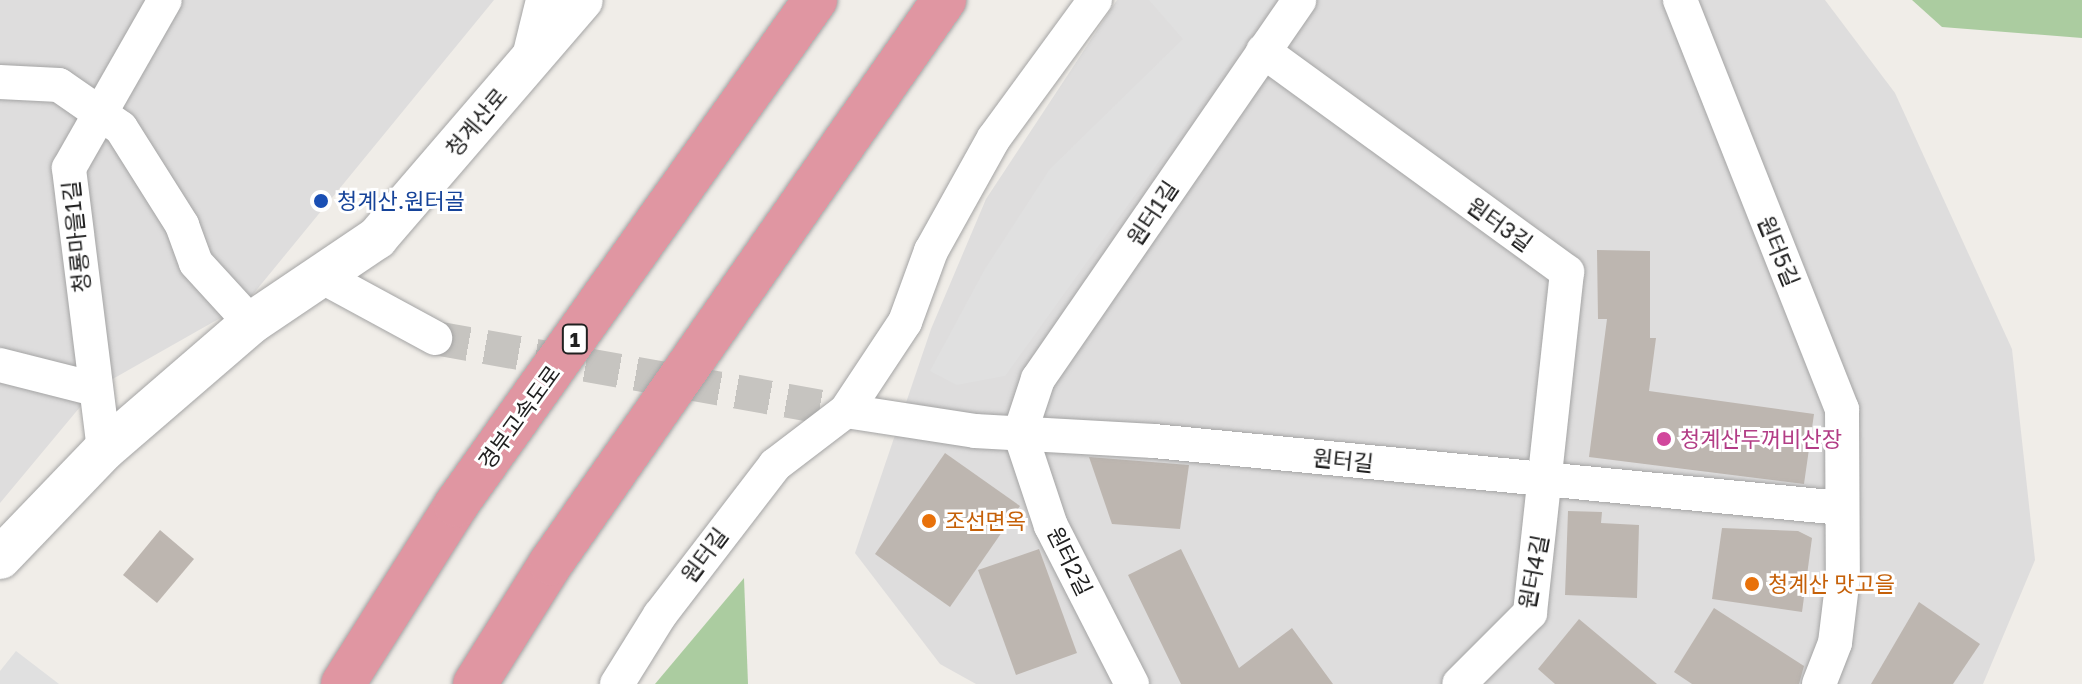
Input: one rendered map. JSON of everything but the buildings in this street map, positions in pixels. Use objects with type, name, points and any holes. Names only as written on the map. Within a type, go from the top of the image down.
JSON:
[{"type":"highway","name":"경부고속도로","points":[[343,684],[456,505],[815,0]]},
{"type":"highway","points":[[475,684],[551,563],[944,0]]},
{"type":"street","name":"청룡마을1길","points":[[104,450],[69,168],[97,109],[165,0]]},
{"type":"street","points":[[528,61],[543,0]]},
{"type":"street","name":"청계산로","points":[[0,558],[104,450],[251,323],[377,238],[582,0]]},
{"type":"street","name":"원터길","points":[[617,684],[697,563],[775,465],[846,411],[905,322],[931,251],[994,138],[1095,0]]},
{"type":"street","name":"원터1길","points":[[1020,433],[1038,379],[1299,0]]},
{"type":"street","name":"원터5길","points":[[1680,0],[1842,409],[1842,591],[1835,643],[1819,684]]},
{"type":"street","name":"원터3길","points":[[1263,51],[1567,272],[1549,482]]},
{"type":"street","points":[[0,82],[59,85],[121,128],[182,225],[196,263],[251,323]]},
{"type":"street","points":[[321,276],[435,338]]},
{"type":"street","points":[[0,365],[95,389]]},
{"type":"street","name":"원터길","points":[[846,411],[1020,433],[1841,508]]},
{"type":"street","name":"원터2길","points":[[1020,433],[1051,526],[1132,684]]},
{"type":"street","name":"원터4길","points":[[1459,684],[1530,613],[1549,482]]},
{"type":"shaded area","points":[[0,0],[494,0],[245,304],[95,389],[0,503]]},
{"type":"shaded area","points":[[1117,0],[1825,0],[1895,93],[2012,349],[2035,560],[1983,684],[976,684],[940,664],[855,553],[931,329],[986,199]]},
{"type":"shaded area","points":[[1149,0],[1275,0],[1005,376],[957,385],[930,371],[985,269],[1050,169],[1183,39]]},
{"type":"shaded area","points":[[16,651],[59,684],[0,684],[0,671]]},
{"type":"green space","points":[[1912,0],[2082,0],[2082,38],[1942,27]]},
{"type":"green space","points":[[744,578],[748,684],[655,684]]},
{"type":"tunnel","points":[[435,338],[846,411]]},
{"type":"place","name":"청계산.원터골","points":[[321,201]]},
{"type":"place","name":"청계산두꺼비산장","points":[[1664,439]]},
{"type":"place","name":"조선면옥","points":[[929,521]]},
{"type":"place","name":"청계산 맛고을","points":[[1752,584]]}]
